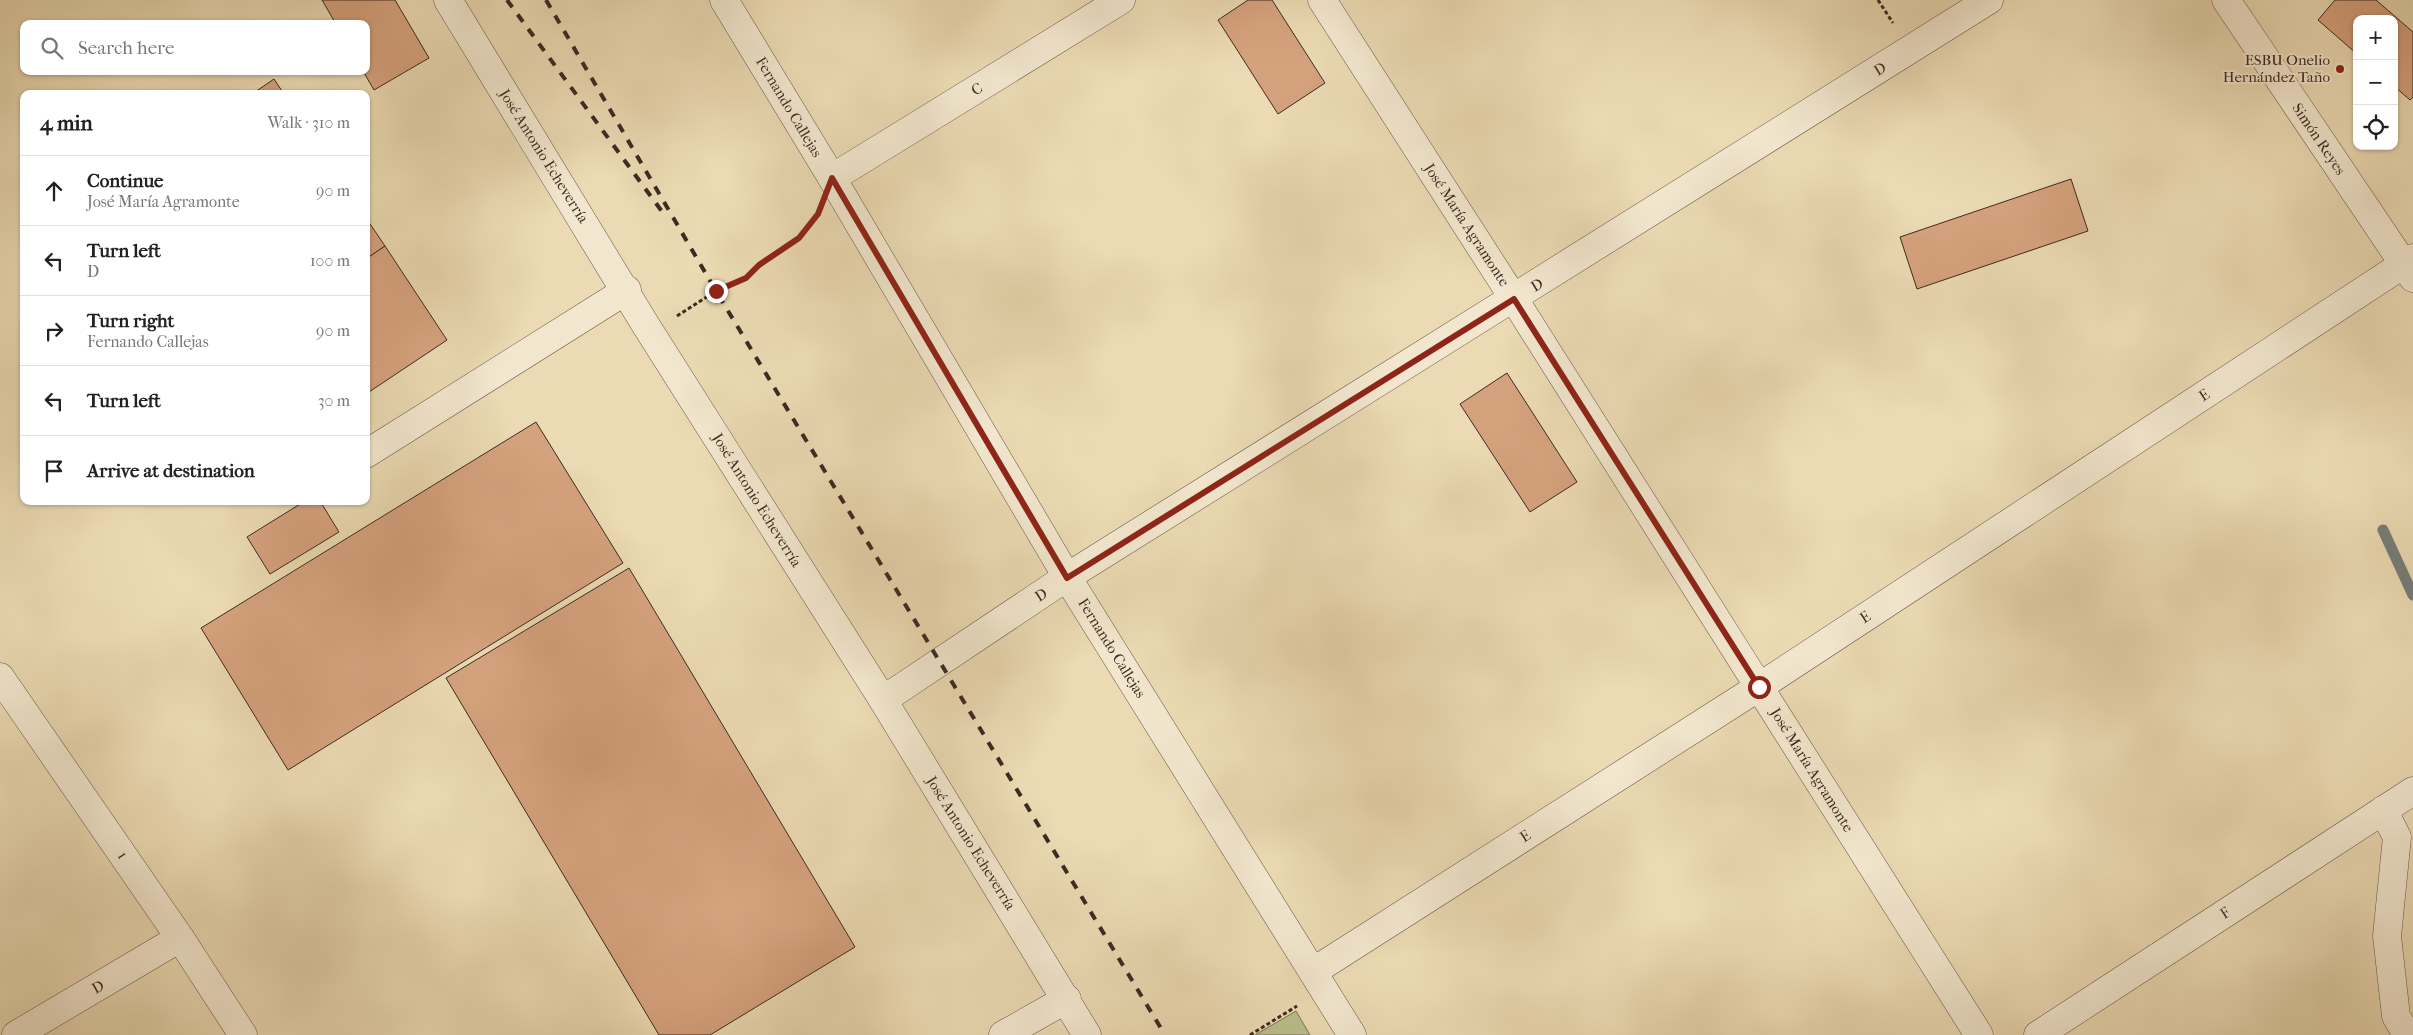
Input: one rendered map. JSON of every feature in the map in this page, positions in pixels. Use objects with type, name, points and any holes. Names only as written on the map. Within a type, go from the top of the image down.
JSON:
[{"type":"street","name":"José Antonio Echeverría","points":[[448,0],[627,290],[645,324],[883,700],[1067,999],[1087,1035]]},
{"type":"street","name":"Fernando Callejas","points":[[724,0],[832,178],[1067,578],[1320,980],[1352,1035]]},
{"type":"street","name":"C","points":[[832,178],[1121,0]]},
{"type":"street","name":"José María Agramonte","points":[[1322,0],[1514,299],[1979,1035]]},
{"type":"street","name":"D","points":[[883,700],[1067,578],[1989,0]]},
{"type":"street","name":"Simón Reyes","points":[[2226,0],[2410,267]]},
{"type":"street","name":"E","points":[[1320,980],[1759,687],[2410,267]]},
{"type":"street","points":[[370,451],[627,290]]},
{"type":"street","name":"1","points":[[0,677],[180,938],[243,1035]]},
{"type":"street","name":"F","points":[[2038,1035],[2412,791]]},
{"type":"street","points":[[2382,810],[2397,837],[2388,936],[2396,1016],[2406,1035]]},
{"type":"street","name":"D","points":[[16,1035],[180,938]]},
{"type":"street","points":[[1003,1035],[1067,999]]},
{"type":"path","points":[[645,324],[675,317],[716,291],[746,278],[759,265],[799,238],[818,214],[832,178]]},
{"type":"path","points":[[1250,1035],[1320,980]]},
{"type":"green space","points":[[1296,1011],[1310,1035],[1255,1035]]},
{"type":"building","points":[[322,0],[395,0],[429,58],[374,90],[365,75],[370,75],[370,20],[334,20]]},
{"type":"building","points":[[1248,0],[1272,0],[1325,83],[1278,114],[1218,20]]},
{"type":"building","points":[[2335,0],[2376,0],[2393,15],[2353,15],[2353,51],[2318,20]]},
{"type":"building","points":[[2398,19],[2413,32],[2413,97],[2410,100],[2398,90]]},
{"type":"building","points":[[274,79],[281,90],[258,90]]},
{"type":"building","points":[[2071,179],[2088,231],[1917,289],[1900,237]]},
{"type":"building","points":[[370,224],[385,246],[370,256]]},
{"type":"building","points":[[385,246],[447,340],[370,391],[370,256]]},
{"type":"building","points":[[1507,373],[1577,482],[1530,512],[1460,404]]},
{"type":"building","points":[[536,422],[623,563],[288,770],[201,628]]},
{"type":"building","points":[[299,505],[322,505],[339,532],[270,574],[247,537]]},
{"type":"building","points":[[629,568],[855,947],[710,1035],[659,1035],[446,678]]},
{"type":"waterway","points":[[2383,530],[2413,595]]},
{"type":"railway","points":[[507,0],[666,217]]},
{"type":"railway","points":[[546,0],[716,291],[1165,1035]]},
{"type":"place","name":"ESBU Onelio Hernández Taño","points":[[2340,69]]},
{"type":"route","points":[[716,291],[746,278],[759,265],[799,238],[818,214],[832,178],[1067,578],[1514,299],[1759,687]]}]
